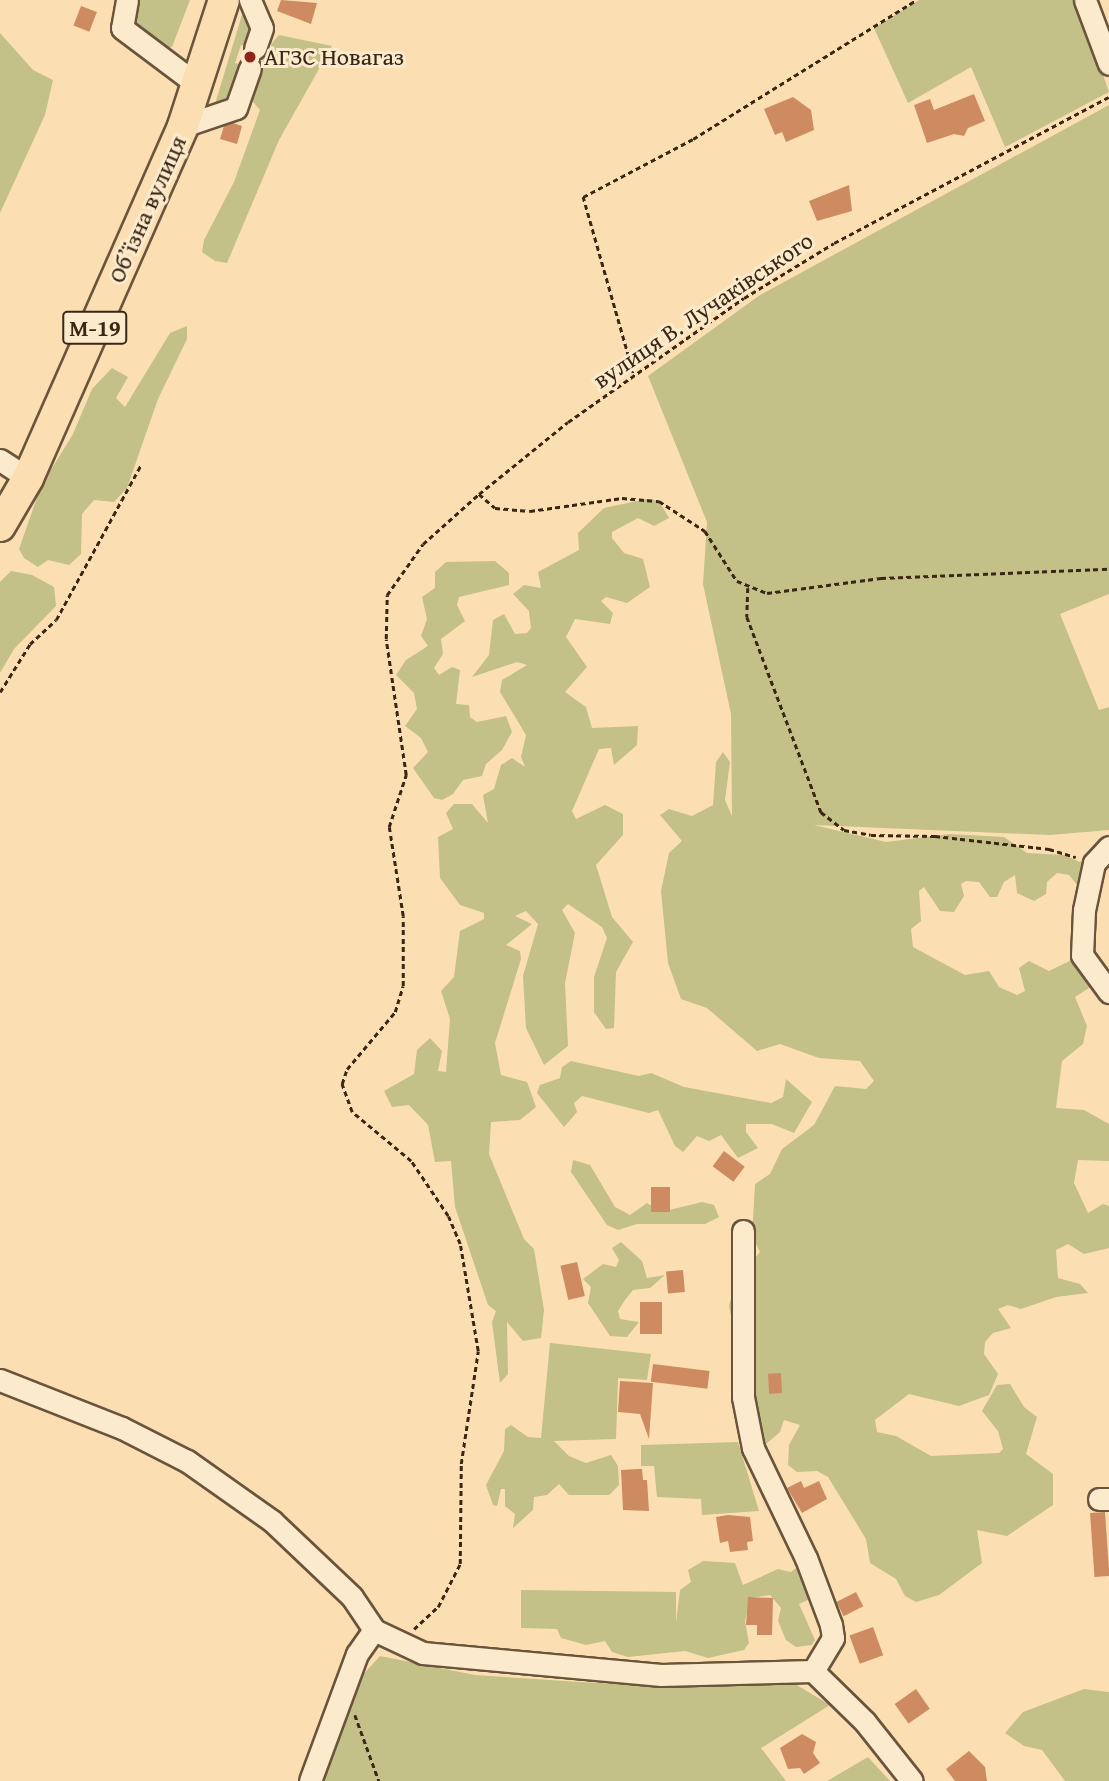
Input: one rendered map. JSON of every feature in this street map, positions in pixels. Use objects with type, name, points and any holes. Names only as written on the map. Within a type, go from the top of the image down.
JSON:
[{"type":"highway","name":"Обʼїзна вулиця","points":[[0,526],[28,478],[183,126],[224,0]]},
{"type":"street","points":[[127,0],[122,28],[198,85]]},
{"type":"street","points":[[183,126],[236,108],[262,28],[250,0]]},
{"type":"street","points":[[1085,0],[1109,64]]},
{"type":"street","points":[[0,460],[28,478]]},
{"type":"street","points":[[1109,847],[1094,863],[1084,910],[1082,955],[1109,992]]},
{"type":"street","points":[[743,1231],[743,1397],[753,1448],[806,1558],[831,1625],[834,1638],[813,1671]]},
{"type":"street","points":[[0,1380],[122,1428],[227,1487],[272,1521],[352,1597],[374,1630],[423,1653],[661,1675],[813,1671],[865,1722],[912,1781]]},
{"type":"street","points":[[310,1781],[357,1654],[374,1630]]},
{"type":"path","points":[[634,375],[583,197],[694,139],[916,0]]},
{"type":"path","name":"вулиця В. Лучаківського","points":[[374,1630],[406,1634],[425,1622],[438,1607],[460,1564],[461,1464],[478,1351],[464,1265],[448,1216],[411,1161],[352,1112],[342,1084],[347,1069],[395,1012],[403,986],[403,916],[390,827],[406,775],[384,617],[387,595],[423,544],[479,494],[634,375],[744,298],[834,243],[1109,97]]},
{"type":"path","points":[[0,692],[30,644],[56,620],[141,465]]},
{"type":"path","points":[[479,494],[495,508],[530,511],[622,498],[659,501],[705,531],[737,581],[748,588],[767,593],[870,579],[1109,569]]},
{"type":"path","points":[[748,588],[747,617],[821,812],[844,830],[871,835],[935,836],[1049,849],[1094,863]]},
{"type":"path","points":[[342,1693],[351,1703],[379,1781]]},
{"type":"shaded area","points":[[139,0],[190,0],[172,47],[166,48],[135,27]]},
{"type":"shaded area","points":[[919,0],[1077,0],[1109,92],[1005,147],[971,67],[908,103],[874,28]]},
{"type":"shaded area","points":[[245,5],[253,15],[248,46],[241,45],[235,63],[242,65],[230,99],[215,104]]},
{"type":"shaded area","points":[[0,33],[33,70],[53,80],[45,115],[0,213]]},
{"type":"shaded area","points":[[279,35],[332,46],[279,140],[227,263],[215,261],[202,252],[204,240],[234,182],[260,110],[249,97],[268,48]]},
{"type":"shaded area","points":[[1109,105],[1109,594],[1060,614],[1099,710],[1109,707],[1109,830],[1050,835],[814,825],[886,842],[950,834],[1004,837],[1027,853],[1064,855],[1080,862],[1098,847],[1089,885],[1077,885],[1069,875],[1057,873],[1047,882],[1046,894],[1034,901],[1017,893],[1015,875],[1004,882],[997,897],[990,897],[979,882],[966,881],[961,884],[964,896],[954,912],[940,911],[924,887],[919,891],[921,921],[911,929],[913,947],[965,975],[989,971],[999,987],[1017,995],[1025,991],[1019,968],[1029,961],[1049,971],[1076,958],[1092,986],[1075,997],[1087,1026],[1083,1044],[1062,1061],[1056,1108],[1084,1110],[1109,1124],[1109,1161],[1078,1160],[1074,1183],[1088,1213],[1103,1204],[1109,1206],[1109,1248],[1084,1254],[1068,1244],[1056,1250],[1058,1278],[1080,1284],[1088,1293],[1056,1297],[1021,1309],[1008,1305],[998,1309],[1011,1328],[993,1333],[985,1342],[984,1354],[998,1374],[989,1395],[959,1406],[909,1394],[875,1420],[877,1432],[896,1436],[931,1456],[999,1453],[1003,1449],[998,1431],[982,1411],[997,1385],[1010,1384],[1024,1407],[1037,1417],[1026,1454],[1053,1474],[1053,1505],[1007,1536],[977,1530],[982,1563],[939,1595],[916,1602],[905,1596],[896,1579],[870,1563],[866,1539],[828,1477],[817,1471],[797,1472],[788,1465],[789,1445],[800,1425],[784,1420],[780,1432],[759,1450],[729,1306],[735,1283],[760,1252],[752,1236],[755,1184],[770,1174],[782,1149],[814,1125],[835,1086],[866,1089],[874,1081],[860,1061],[819,1058],[780,1044],[757,1051],[707,1008],[681,999],[668,963],[661,891],[669,853],[682,841],[660,815],[669,809],[692,816],[713,805],[716,762],[723,752],[730,762],[725,800],[732,816],[731,714],[703,584],[707,522],[648,376],[760,295]]},
{"type":"shaded area","points":[[187,326],[187,339],[158,399],[127,488],[114,502],[94,500],[82,514],[81,554],[69,565],[48,560],[38,567],[24,558],[19,549],[41,486],[73,434],[92,389],[112,368],[128,377],[116,398],[125,407],[170,333]]},
{"type":"shaded area","points":[[647,499],[659,501],[669,518],[654,526],[638,518],[612,532],[612,538],[624,553],[643,559],[650,587],[627,603],[606,597],[601,601],[613,613],[610,624],[575,619],[566,637],[587,667],[565,692],[586,707],[592,728],[638,726],[637,745],[614,765],[611,748],[599,749],[572,811],[576,819],[605,805],[623,814],[623,835],[596,865],[612,917],[633,942],[616,972],[614,1028],[606,1029],[594,1012],[594,977],[607,938],[602,927],[568,904],[562,910],[575,933],[565,983],[568,1046],[544,1065],[526,1028],[523,976],[538,924],[526,911],[515,916],[532,924],[506,945],[520,951],[521,959],[495,1043],[501,1075],[527,1082],[536,1107],[520,1120],[491,1122],[489,1154],[524,1239],[534,1249],[544,1310],[541,1338],[523,1341],[507,1322],[508,1374],[500,1383],[492,1322],[496,1311],[488,1305],[455,1207],[451,1161],[435,1162],[428,1125],[409,1105],[392,1107],[384,1091],[414,1074],[417,1050],[430,1038],[442,1051],[438,1071],[446,1072],[450,1019],[441,991],[454,977],[460,931],[484,919],[484,913],[460,905],[440,878],[438,837],[453,829],[446,813],[454,804],[472,804],[488,823],[483,795],[494,789],[501,765],[512,758],[525,767],[521,757],[526,735],[500,692],[502,680],[527,665],[517,662],[472,677],[489,655],[493,620],[504,614],[515,634],[527,633],[531,628],[529,611],[513,594],[524,585],[541,588],[538,572],[579,550],[578,533],[604,508]]},
{"type":"shaded area","points":[[495,561],[509,573],[509,585],[459,597],[457,605],[465,621],[441,639],[443,654],[434,668],[439,675],[452,667],[460,670],[456,704],[469,705],[470,717],[477,722],[506,716],[512,732],[502,750],[486,764],[482,776],[463,780],[453,794],[442,800],[434,798],[413,768],[428,752],[421,738],[405,726],[417,709],[414,693],[396,675],[406,660],[428,646],[421,636],[427,619],[422,597],[435,588],[435,572],[446,562]]},
{"type":"shaded area","points":[[11,571],[32,575],[54,587],[56,606],[14,649],[0,673],[0,582]]},
{"type":"shaded area","points":[[571,1061],[639,1076],[651,1073],[684,1087],[771,1103],[783,1097],[786,1079],[812,1102],[794,1133],[772,1124],[746,1124],[746,1132],[758,1148],[738,1158],[721,1135],[709,1141],[697,1136],[683,1152],[675,1146],[658,1110],[649,1113],[582,1096],[574,1103],[577,1112],[564,1127],[537,1093],[540,1085],[560,1078],[562,1067]]},
{"type":"shaded area","points":[[573,1160],[590,1165],[615,1207],[630,1215],[647,1203],[661,1212],[702,1202],[714,1205],[719,1217],[705,1224],[637,1224],[618,1230],[607,1225],[571,1172]]},
{"type":"shaded area","points":[[621,1242],[642,1261],[647,1278],[665,1275],[650,1288],[633,1290],[618,1311],[620,1319],[639,1322],[627,1337],[610,1336],[588,1303],[591,1287],[583,1279],[603,1264],[616,1267],[619,1260],[612,1248]]},
{"type":"shaded area","points":[[550,1343],[651,1354],[647,1380],[618,1378],[616,1439],[554,1441],[569,1456],[586,1463],[611,1455],[618,1466],[619,1485],[609,1495],[569,1495],[559,1484],[547,1495],[534,1497],[533,1510],[513,1528],[515,1514],[505,1506],[505,1489],[501,1489],[497,1506],[493,1505],[486,1485],[504,1451],[505,1429],[511,1425],[528,1437],[541,1438]]},
{"type":"shaded area","points":[[738,1442],[759,1511],[702,1515],[701,1499],[657,1497],[654,1466],[641,1466],[641,1445]]},
{"type":"shaded area","points":[[703,1561],[735,1563],[743,1585],[778,1569],[791,1572],[801,1564],[814,1597],[799,1604],[815,1640],[812,1645],[796,1647],[786,1640],[778,1621],[781,1608],[770,1595],[750,1598],[745,1621],[749,1643],[744,1650],[708,1658],[685,1651],[628,1657],[612,1652],[605,1641],[586,1645],[561,1638],[557,1629],[521,1628],[521,1590],[676,1592],[676,1623],[680,1590],[691,1582],[688,1570]]},
{"type":"shaded area","points":[[380,1656],[475,1675],[672,1687],[757,1680],[795,1684],[830,1705],[761,1748],[786,1781],[322,1781],[359,1679]]},
{"type":"shaded area","points":[[1084,1689],[1109,1692],[1109,1781],[1065,1781],[1042,1750],[1024,1746],[1005,1733],[1023,1712]]},
{"type":"shaded area","points":[[868,1757],[890,1781],[827,1781]]},
{"type":"building","points":[[281,0],[317,3],[311,24],[277,11]]},
{"type":"building","points":[[81,6],[97,12],[89,32],[73,26]]},
{"type":"building","points":[[974,94],[985,121],[968,128],[964,136],[954,134],[927,143],[914,105],[930,99],[934,110]]},
{"type":"building","points":[[793,97],[811,110],[814,130],[786,142],[782,132],[775,135],[764,109]]},
{"type":"building","points":[[233,123],[242,126],[237,144],[220,139],[224,126]]},
{"type":"building","points":[[849,185],[852,211],[817,221],[809,201]]},
{"type":"building","points":[[724,1151],[745,1167],[733,1182],[713,1166]]},
{"type":"building","points":[[651,1187],[670,1187],[670,1212],[651,1212]]},
{"type":"building","points":[[577,1262],[585,1296],[568,1300],[560,1266]]},
{"type":"building","points":[[683,1270],[685,1292],[668,1293],[666,1271]]},
{"type":"building","points":[[640,1302],[662,1302],[662,1334],[640,1334]]},
{"type":"building","points":[[653,1364],[710,1371],[707,1389],[651,1382]]},
{"type":"building","points":[[781,1373],[782,1393],[769,1394],[768,1374]]},
{"type":"building","points":[[620,1381],[653,1383],[649,1439],[640,1414],[618,1412]]},
{"type":"building","points":[[642,1469],[643,1480],[647,1480],[649,1511],[623,1510],[621,1470]]},
{"type":"building","points":[[801,1481],[804,1488],[819,1481],[827,1499],[802,1513],[787,1488]]},
{"type":"building","points":[[1105,1512],[1109,1576],[1095,1577],[1090,1513]]},
{"type":"building","points":[[716,1517],[750,1517],[753,1541],[747,1542],[748,1550],[730,1552],[728,1541],[720,1543]]},
{"type":"building","points":[[856,1592],[863,1606],[844,1616],[836,1602]]},
{"type":"building","points":[[748,1597],[773,1598],[772,1635],[757,1635],[757,1625],[746,1625]]},
{"type":"building","points":[[873,1627],[883,1655],[860,1664],[850,1636]]},
{"type":"building","points":[[916,1689],[930,1709],[908,1724],[895,1704]]},
{"type":"building","points":[[802,1734],[816,1742],[813,1753],[820,1763],[804,1774],[800,1768],[788,1769],[780,1748]]},
{"type":"building","points":[[969,1751],[985,1767],[987,1781],[955,1781],[946,1769]]},
{"type":"place","name":"АГЗС Новагаз","points":[[250,57]]}]
